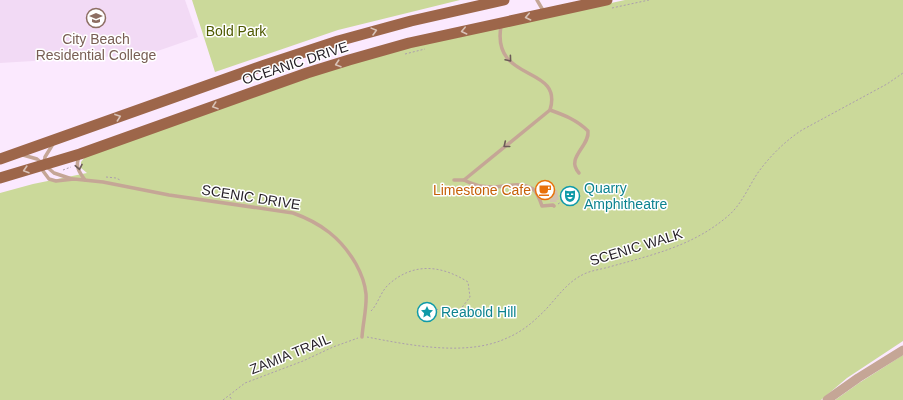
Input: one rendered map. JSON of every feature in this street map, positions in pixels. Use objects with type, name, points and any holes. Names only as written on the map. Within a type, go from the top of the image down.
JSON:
[{"type":"main road","name":"OCEANIC DRIVE","points":[[0,159],[265,65],[338,41],[411,21],[504,0]]},
{"type":"main road","name":"OCEANIC DRIVE","points":[[0,178],[80,154],[349,60],[409,43],[545,13],[609,4]]},
{"type":"street","points":[[827,400],[858,378],[903,350]]},
{"type":"lane","points":[[537,0],[545,13]]},
{"type":"lane","points":[[464,180],[550,110],[552,102],[552,93],[542,80],[516,67],[507,59],[500,42],[502,23]]},
{"type":"lane","points":[[550,110],[571,118],[588,131],[587,140],[575,158],[574,165],[579,173]]},
{"type":"lane","points":[[44,165],[45,157],[55,140]]},
{"type":"lane","name":"SCENIC DRIVE","points":[[16,153],[37,159],[54,172],[74,180]]},
{"type":"lane","points":[[80,154],[77,166],[78,172],[85,180]]},
{"type":"lane","name":"SCENIC DRIVE","points":[[44,165],[43,171],[49,179],[56,181],[85,180],[103,182],[169,195],[293,213],[307,218],[321,226],[341,242],[358,269],[366,292],[362,337]]},
{"type":"lane","points":[[454,180],[464,180],[486,187],[524,186],[533,189],[538,195],[542,206],[554,206]]},
{"type":"path","points":[[609,4],[649,0]]},
{"type":"path","points":[[403,54],[426,49]]},
{"type":"path","name":"SCENIC WALK","points":[[362,337],[415,346],[442,348],[481,346],[507,338],[529,325],[568,284],[583,274],[680,246],[710,230],[729,215],[758,173],[789,139],[802,130],[888,84],[903,73]]},
{"type":"path","points":[[54,172],[77,166]]},
{"type":"path","points":[[105,177],[116,178],[123,182]]},
{"type":"path","points":[[554,206],[579,190]]},
{"type":"path","points":[[363,323],[369,319],[370,311],[375,307],[378,298],[388,286],[399,277],[412,271],[441,269],[455,274],[468,282],[470,298],[460,310],[445,308],[431,310],[427,307],[423,308],[421,317],[423,318],[429,316],[431,310]]},
{"type":"path","name":"ZAMIA TRAIL","points":[[223,400],[245,383],[303,361],[336,345],[362,337]]},
{"type":"path","points":[[230,396],[232,400]]},
{"type":"shaded area","name":"City Beach Residential College","points":[[0,0],[185,0],[198,37],[149,54],[0,63]]},
{"type":"green space","name":"Bold Park","points":[[192,0],[460,0],[338,30],[215,72]]},
{"type":"green space","points":[[625,0],[903,0],[903,341],[847,378],[821,400],[0,400],[0,193],[33,184],[87,173],[81,168],[81,162],[85,157],[350,63],[410,47]]},
{"type":"green space","points":[[903,355],[903,400],[835,400],[859,383]]},
{"type":"building","points":[[549,189],[550,191],[557,190],[559,200],[556,200],[557,202],[550,202],[550,199],[543,200],[541,190]]},
{"type":"place","name":"City Beach Residential College","points":[[96,18]]},
{"type":"place","name":"Limestone Cafe","points":[[545,190]]},
{"type":"place","name":"Quarry Amphitheatre","points":[[570,196]]},
{"type":"place","name":"Reabold Hill","points":[[427,312]]}]
